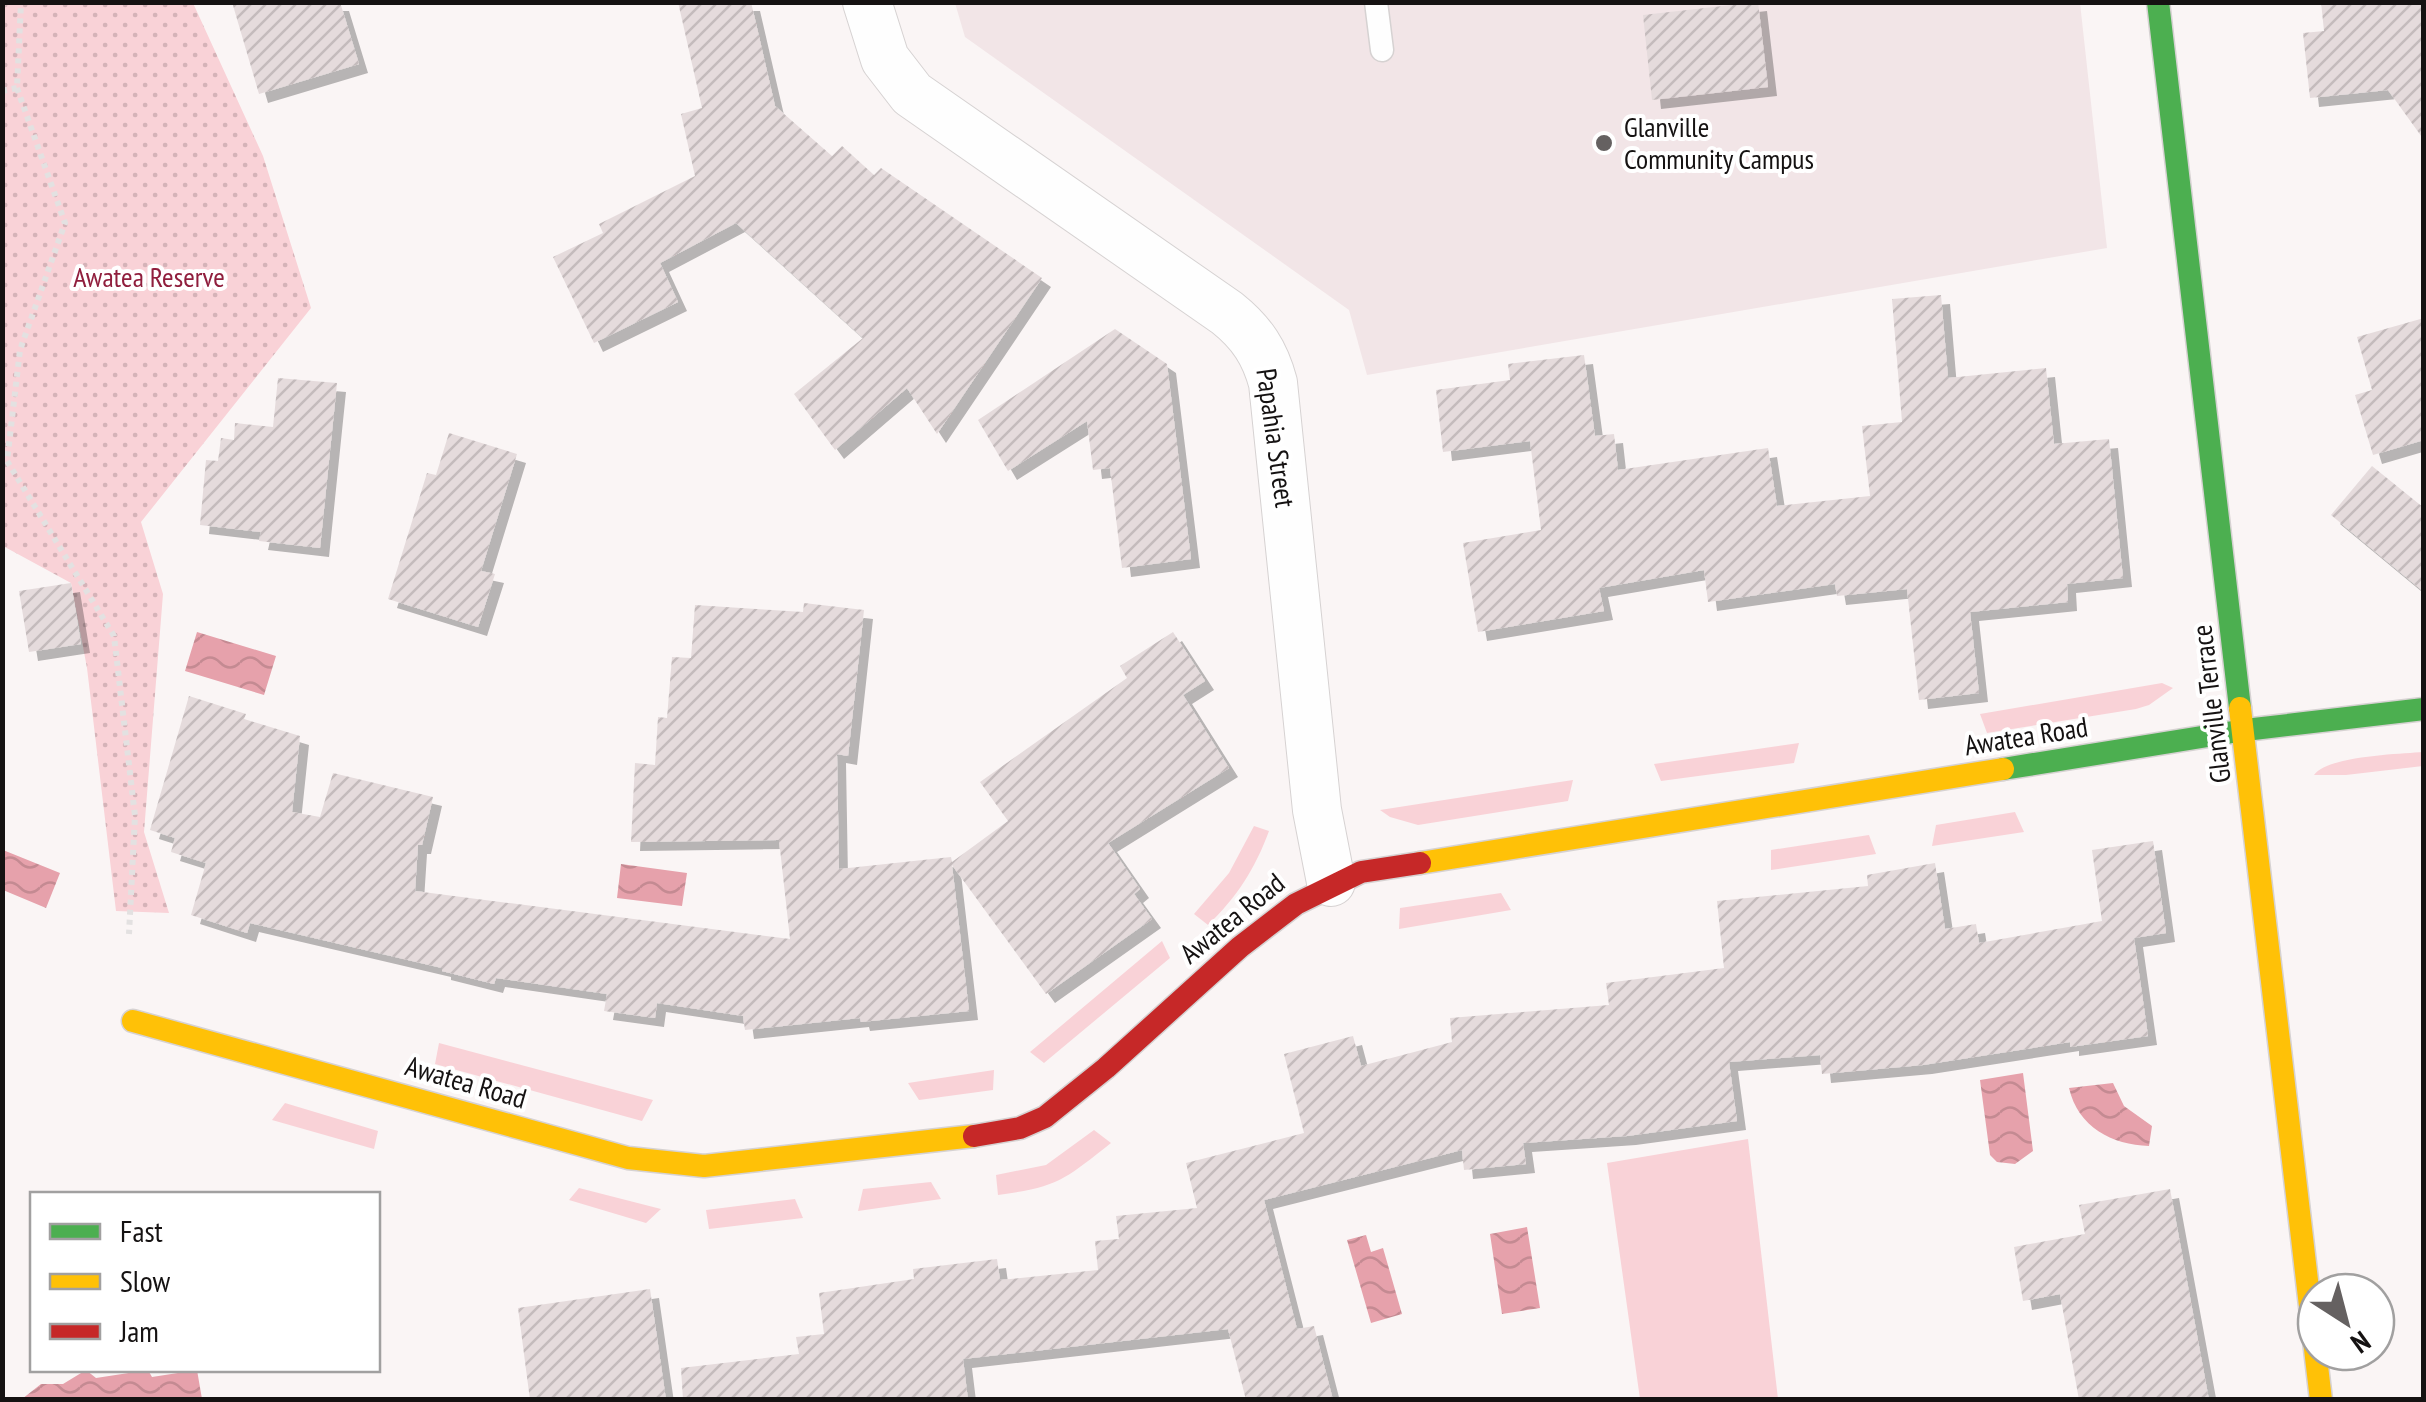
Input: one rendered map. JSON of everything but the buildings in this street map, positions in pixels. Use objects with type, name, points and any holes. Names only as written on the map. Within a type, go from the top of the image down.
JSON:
[{"type":"street","name":"Papahia Street","points":[[867,2],[885,59],[912,94],[1227,314],[1255,339],[1266,359],[1273,383],[1317,810],[1331,882]]},
{"type":"street","name":"Glanville Terrace","points":[[2158,2],[2321,1400]]},
{"type":"street","name":"Awatea Road","points":[[133,1020],[628,1158],[704,1166],[994,1134],[1045,1116],[1259,929],[1331,882],[1397,864],[1836,798],[2245,730],[2424,709]]},
{"type":"lane","points":[[1376,2],[1382,50]]},
{"type":"path","points":[[21,2],[18,88],[65,224],[20,350],[7,461],[114,636],[134,816],[129,934]]},
{"type":"path","points":[[2,91],[18,88]]},
{"type":"shaded area","name":"Glanville Community Campus","points":[[955,3],[2080,3],[2107,248],[1367,375],[1349,310],[965,37]]},
{"type":"green space","name":"Awatea Reserve","points":[[2,3],[193,3],[263,156],[311,308],[141,522],[163,594],[144,832],[169,913],[116,911],[87,668],[71,583],[3,546]]},
{"type":"green space","points":[[2162,683],[2173,688],[2136,709],[1987,733],[1980,714]]},
{"type":"green space","points":[[1799,743],[1794,763],[1661,781],[1654,764]]},
{"type":"green space","points":[[2423,752],[2423,766],[2314,775],[2348,760]]},
{"type":"green space","points":[[1573,780],[1568,801],[1418,825],[1380,810]]},
{"type":"green space","points":[[2015,812],[2024,832],[1932,846],[1936,825]]},
{"type":"green space","points":[[1254,826],[1269,831],[1258,858],[1228,904],[1208,925],[1194,914],[1229,873]]},
{"type":"green space","points":[[1869,835],[1876,854],[1771,870],[1771,850]]},
{"type":"green space","points":[[1501,893],[1511,910],[1399,929],[1400,908]]},
{"type":"green space","points":[[1162,941],[1170,958],[1044,1063],[1030,1052]]},
{"type":"green space","points":[[439,1043],[653,1100],[642,1121],[435,1064]]},
{"type":"green space","points":[[994,1070],[993,1090],[919,1100],[908,1083]]},
{"type":"green space","points":[[285,1103],[378,1131],[374,1149],[272,1120]]},
{"type":"green space","points":[[1094,1130],[1111,1143],[1070,1174],[1048,1185],[998,1195],[996,1175],[1046,1165]]},
{"type":"green space","points":[[1748,1139],[1778,1399],[1640,1399],[1607,1163]]},
{"type":"green space","points":[[931,1182],[941,1199],[858,1211],[863,1189]]},
{"type":"green space","points":[[579,1188],[661,1209],[646,1223],[569,1200]]},
{"type":"green space","points":[[795,1199],[803,1218],[709,1229],[706,1210]]},
{"type":"water","points":[[197,632],[276,656],[264,695],[185,671]]},
{"type":"water","points":[[3,850],[60,873],[46,908],[3,890]]},
{"type":"water","points":[[621,864],[687,873],[682,906],[617,898]]},
{"type":"water","points":[[2023,1073],[2033,1151],[2015,1164],[1997,1162],[1990,1155],[1980,1080]]},
{"type":"water","points":[[2113,1083],[2124,1106],[2152,1126],[2149,1146],[2122,1142],[2098,1131],[2080,1113],[2069,1088]]},
{"type":"water","points":[[1527,1227],[1540,1308],[1502,1314],[1490,1234]]},
{"type":"water","points":[[1366,1235],[1371,1252],[1383,1248],[1402,1314],[1371,1323],[1347,1240]]},
{"type":"water","points":[[83,1372],[96,1378],[135,1372],[149,1372],[152,1377],[197,1372],[202,1399],[22,1399],[41,1384],[63,1384]]},
{"type":"traffic: fast","points":[[2158,2],[2240,708]]},
{"type":"traffic: fast","points":[[2003,769],[2245,730],[2424,709]]},
{"type":"traffic: slow","points":[[2240,708],[2321,1400]]},
{"type":"traffic: slow","points":[[1420,863],[2003,769]]},
{"type":"traffic: slow","points":[[133,1021],[628,1158],[704,1166],[974,1136]]},
{"type":"traffic: jam","points":[[974,1136],[1020,1128],[1045,1117],[1106,1068],[1240,947],[1296,904],[1361,872],[1420,863]]},
{"type":"place","name":"Glanville Community Campus","points":[[1604,143]]}]
